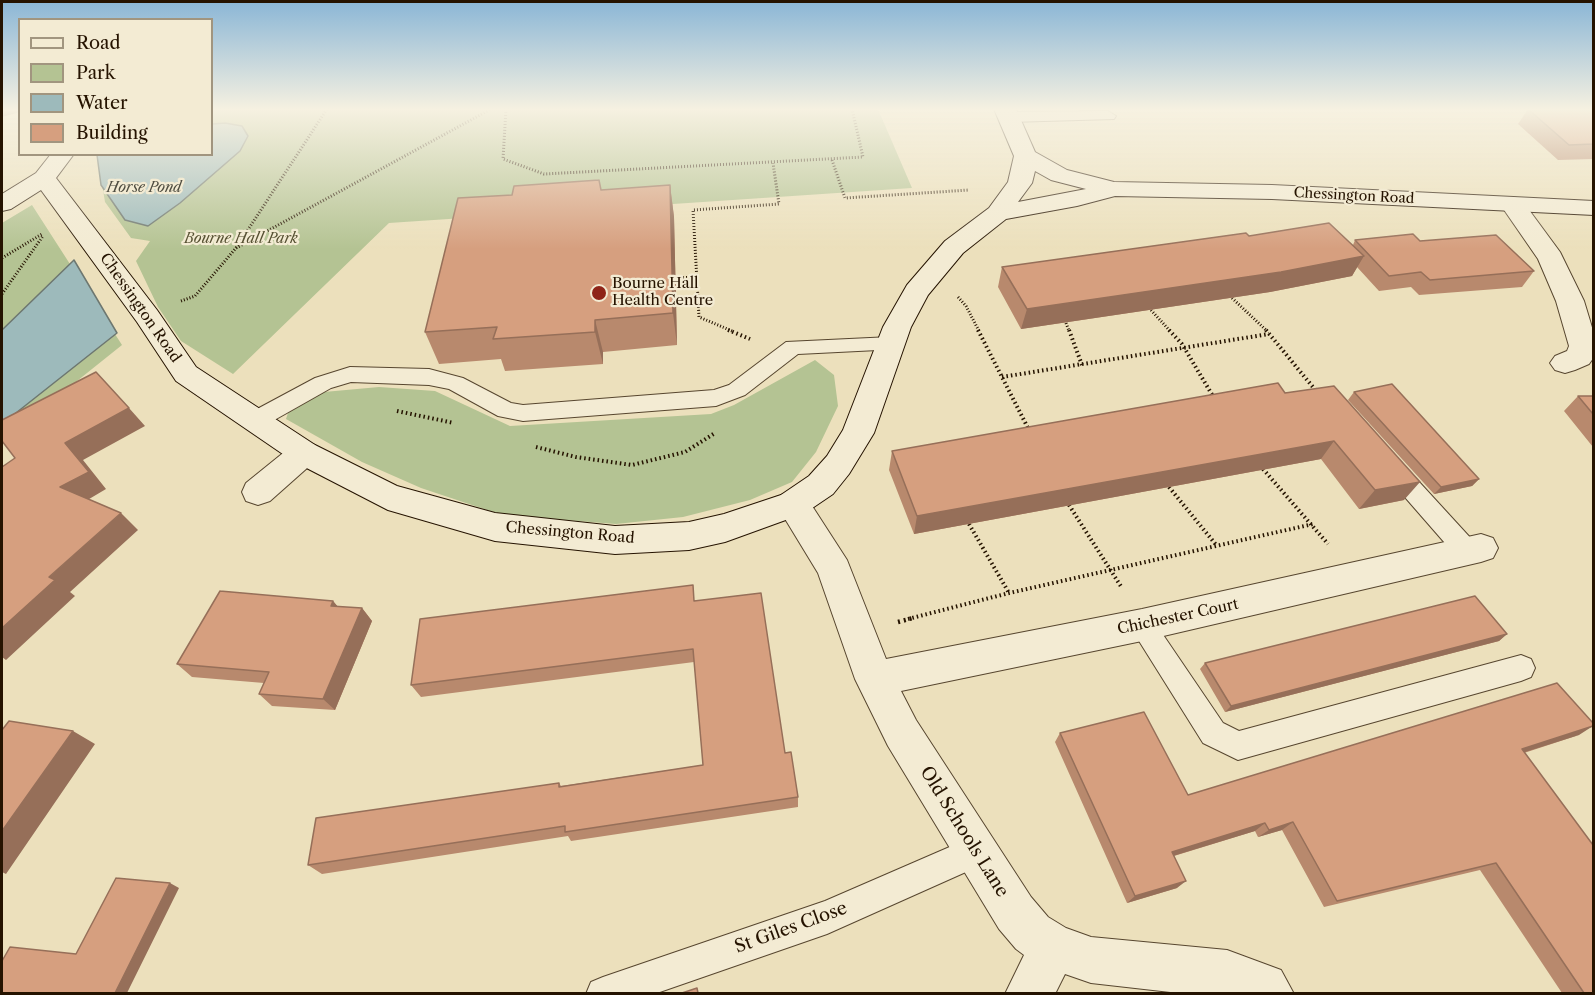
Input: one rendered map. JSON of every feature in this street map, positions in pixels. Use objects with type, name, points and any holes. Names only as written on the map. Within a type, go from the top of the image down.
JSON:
[{"type":"main road","points":[[2,204],[44,178],[61,156]]},
{"type":"main road","name":"Chessington Road","points":[[44,178],[147,316],[186,374],[304,453],[398,501],[495,527],[550,535],[615,540],[689,536],[725,528],[793,504],[821,485],[838,465],[858,433],[897,327],[932,271],[969,234],[989,201],[1020,183],[1025,156],[1059,175],[1114,189],[1272,192],[1593,208]]},
{"type":"main road","name":"Chessington Road","points":[[989,201],[1077,199],[1114,189]]},
{"type":"main road","points":[[1512,204],[1555,265],[1570,301],[1581,353]]},
{"type":"main road","points":[[258,492],[304,453]]},
{"type":"main road","name":"Old Schools Lane","points":[[793,504],[818,538],[835,570],[874,679],[902,733],[1015,914],[1032,933],[1054,947],[1091,960],[1227,974],[1264,987],[1270,993]]},
{"type":"main road","name":"Chichester Court","points":[[874,679],[1142,625],[1474,549]]},
{"type":"main road","points":[[1029,993],[1054,947]]},
{"type":"lane","points":[[254,421],[323,383],[351,374],[429,377],[455,383],[506,410],[523,413],[716,398],[737,390],[793,347],[891,344]]},
{"type":"lane","points":[[1372,445],[1474,549]]},
{"type":"lane","points":[[1142,625],[1213,733],[1238,746],[1521,668]]},
{"type":"lane","name":"St Giles Close","points":[[603,993],[827,917],[975,852]]},
{"type":"path","points":[[147,316],[195,296],[236,248],[297,155]]},
{"type":"path","points":[[236,248],[407,155]]},
{"type":"path","points":[[503,155],[503,159],[544,174],[832,160],[863,155]]},
{"type":"path","points":[[832,160],[845,198],[989,201]]},
{"type":"path","points":[[753,340],[699,317],[693,210],[779,204],[772,163]]},
{"type":"path","points":[[2,258],[47,230],[2,294]]},
{"type":"path","points":[[932,271],[966,306],[1033,438]]},
{"type":"path","points":[[661,277],[697,278]]},
{"type":"path","points":[[1232,298],[1269,334],[1314,390],[1323,396]]},
{"type":"path","points":[[1151,310],[1184,348],[1219,407]]},
{"type":"path","points":[[1066,322],[1082,364]]},
{"type":"path","points":[[1002,377],[1269,334]]},
{"type":"path","points":[[1263,469],[1313,524],[1353,578]]},
{"type":"path","points":[[1169,487],[1217,546]]},
{"type":"path","points":[[1069,506],[1112,569],[1142,625]]},
{"type":"path","points":[[969,524],[1009,592]]},
{"type":"path","points":[[856,630],[892,624],[1009,592],[1313,524]]},
{"type":"green space","name":"Bourne Hall Park","points":[[898,155],[912,188],[389,223],[233,374],[181,341],[158,307],[136,261],[150,241],[131,238],[105,202],[97,156]]},
{"type":"green space","points":[[32,205],[122,345],[2,441],[2,223]]},
{"type":"green space","points":[[815,360],[834,375],[838,406],[816,452],[792,482],[750,500],[683,517],[616,524],[502,515],[421,488],[362,462],[286,419],[289,410],[324,392],[379,387],[435,391],[510,426],[711,414],[734,405]]},
{"type":"water","name":"Horse Pond","points":[[235,155],[180,203],[148,226],[125,220],[101,185],[97,156]]},
{"type":"water","points":[[74,260],[117,333],[2,424],[2,330]]},
{"type":"building","points":[[599,180],[601,190],[670,185],[673,313],[595,320],[595,332],[493,339],[497,327],[425,332],[458,198],[512,195],[514,186]]},
{"type":"building","points":[[1329,223],[1364,256],[1281,272],[1027,309],[1002,267],[1246,233],[1249,236]]},
{"type":"building","points":[[1413,234],[1420,241],[1496,235],[1534,271],[1430,280],[1421,272],[1389,276],[1355,240]]},
{"type":"building","points":[[96,372],[129,408],[65,443],[89,472],[60,487],[121,513],[49,577],[55,580],[2,628],[2,467],[15,458],[2,441],[2,420]]},
{"type":"building","points":[[1278,383],[1285,393],[1334,386],[1420,482],[1375,490],[1334,441],[917,516],[892,451]]},
{"type":"building","points":[[1392,384],[1479,479],[1441,487],[1354,392]]},
{"type":"building","points":[[1578,396],[1593,396],[1593,414]]},
{"type":"building","points":[[693,585],[694,601],[761,593],[785,753],[791,752],[798,797],[565,832],[565,826],[308,865],[316,818],[559,783],[559,787],[703,765],[693,649],[411,685],[420,619]]},
{"type":"building","points":[[220,591],[333,601],[331,606],[362,608],[323,699],[259,694],[269,672],[177,664]]},
{"type":"building","points":[[1475,596],[1507,634],[1231,706],[1205,663]]},
{"type":"building","points":[[1557,683],[1593,723],[1593,726],[1522,749],[1593,845],[1593,993],[1584,993],[1496,863],[1337,901],[1293,822],[1269,830],[1265,823],[1172,852],[1186,881],[1135,896],[1060,733],[1144,712],[1188,795]]},
{"type":"building","points":[[9,721],[73,731],[2,831],[2,730]]},
{"type":"building","points":[[116,878],[170,883],[115,993],[2,993],[2,961],[10,947],[76,954]]},
{"type":"building","points":[[697,988],[698,993],[682,993]]},
{"type":"place","name":"Bourne Hall Health Centre","points":[[599,293]]}]
